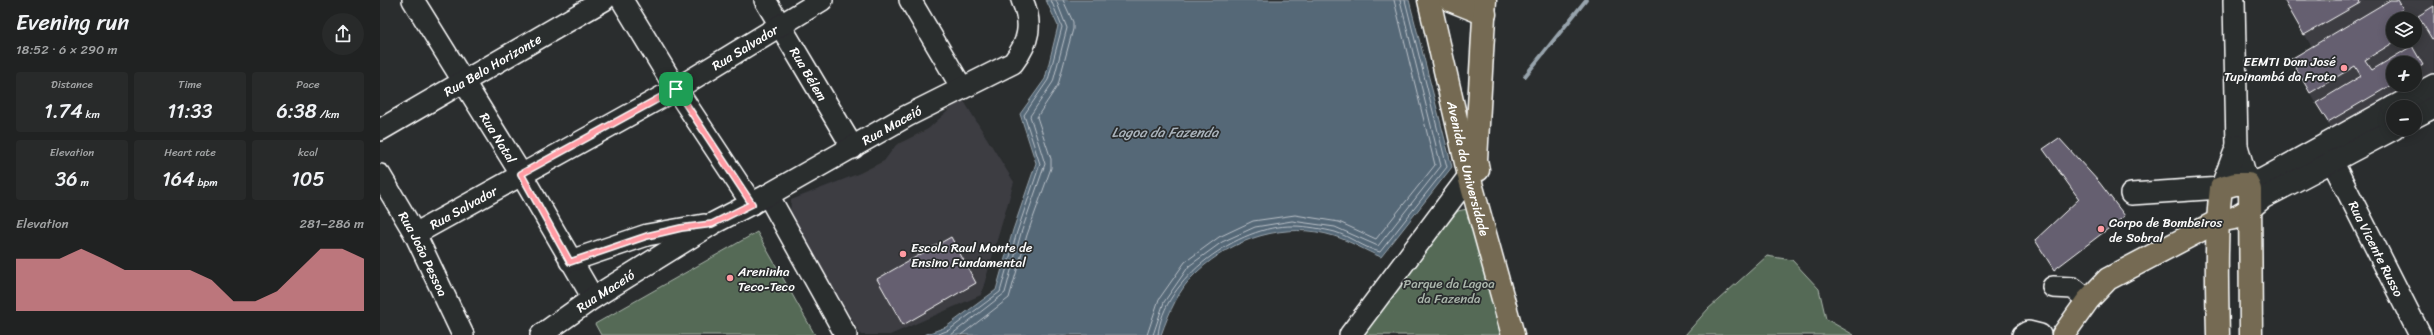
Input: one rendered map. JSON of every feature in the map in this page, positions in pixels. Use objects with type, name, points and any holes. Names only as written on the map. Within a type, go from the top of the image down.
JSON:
[{"type":"main road","name":"Avenida da Universidade","points":[[1428,0],[1470,176],[1513,335]]},
{"type":"main road","points":[[1450,0],[1485,7]]},
{"type":"main road","name":"Avenida da Universidade","points":[[1485,7],[1476,160],[1524,335]]},
{"type":"main road","points":[[2218,335],[2218,221],[2221,188],[2235,184],[2248,184],[2250,209],[2251,335]]},
{"type":"main road","points":[[2063,335],[2088,300],[2108,279],[2218,221],[2235,218],[2250,209]]},
{"type":"street","name":"Rua Natal","points":[[413,0],[521,174],[570,262],[593,298]]},
{"type":"street","name":"Rua Belo Horizonte","points":[[380,130],[462,81],[604,0]]},
{"type":"street","points":[[622,0],[676,89],[760,199],[846,335]]},
{"type":"street","name":"Rua Bélem","points":[[765,0],[853,148]]},
{"type":"street","name":"Rua Salvador","points":[[415,234],[676,89],[822,0]]},
{"type":"street","points":[[910,0],[962,88]]},
{"type":"street","name":"Rua Maceió","points":[[541,335],[593,298],[712,224],[853,148],[907,116],[1012,63],[1022,51],[1028,37],[1030,22],[1022,0]]},
{"type":"street","points":[[2234,0],[2237,146],[2248,184],[2263,179],[2386,111]]},
{"type":"street","points":[[2406,100],[2434,85]]},
{"type":"street","points":[[2422,113],[2434,107]]},
{"type":"street","points":[[2250,209],[2264,198],[2333,163],[2386,133]]},
{"type":"street","points":[[2131,194],[2221,188],[2237,146]]},
{"type":"street","name":"Rua Vicente Russo","points":[[2333,163],[2420,335]]},
{"type":"street","name":"Rua João Pessoa","points":[[380,175],[415,234],[463,335]]},
{"type":"street","points":[[1350,335],[1470,176]]},
{"type":"street","name":"Rua Maceió","points":[[570,262],[647,236],[681,228],[712,224]]},
{"type":"street","points":[[2054,287],[2073,288],[2088,300]]},
{"type":"street","points":[[2024,335],[2028,332],[2040,335]]},
{"type":"shaded area","name":"EEMTI Dom José Tupinambá da Frota","points":[[2284,0],[2434,0],[2434,72],[2422,79],[2422,56],[2386,56],[2386,92],[2398,92],[2331,129],[2291,59],[2312,47]]},
{"type":"shaded area","name":"Escola Raul Monte de Ensino Fundamental","points":[[962,98],[1014,182],[981,295],[890,335],[861,335],[790,214],[791,200],[860,173],[884,161],[896,145],[928,129]]},
{"type":"green space","name":"Parque da Lagoa da Fazenda","points":[[1467,209],[1507,335],[1360,335],[1439,232],[1458,211]]},
{"type":"green space","name":"Areninha Teco-Teco","points":[[757,232],[815,335],[601,335],[595,324]]},
{"type":"green space","points":[[1767,256],[1792,260],[1819,289],[1826,319],[1854,335],[1685,335],[1708,309]]},
{"type":"water","name":"Lagoa da Fazenda","points":[[1046,0],[1409,0],[1452,167],[1381,257],[1340,238],[1316,232],[1279,232],[1244,242],[1211,260],[1191,278],[1175,301],[1161,335],[924,335],[946,327],[996,290],[1013,230],[1036,163],[1020,114],[1045,79],[1058,26]]},
{"type":"building","points":[[2284,0],[2359,0],[2360,3],[2304,35]]},
{"type":"building","points":[[2390,0],[2398,0],[2403,9],[2398,12],[2386,12],[2386,47],[2365,60],[2372,70],[2386,62],[2386,88],[2328,122],[2316,103],[2361,76],[2355,66],[2310,93],[2291,59]]},
{"type":"building","points":[[2434,6],[2434,38],[2432,39],[2422,23],[2422,14]]},
{"type":"building","points":[[2409,48],[2413,48],[2418,56],[2395,56]]},
{"type":"building","points":[[2059,138],[2099,182],[2125,216],[2054,270],[2035,240],[2079,199],[2043,149]]},
{"type":"building","points":[[951,237],[976,283],[903,325],[877,279]]},
{"type":"waterway","points":[[1525,76],[1586,0]]},
{"type":"place","name":"EEMTI Dom José Tupinambá da Frota","points":[[2344,68]]},
{"type":"place","name":"Corpo de Bombeiros de Sobral","points":[[2101,229]]},
{"type":"place","name":"Escola Raul Monte de Ensino Fundamental","points":[[903,254]]},
{"type":"place","name":"Areninha Teco-Teco","points":[[730,278]]},
{"type":"route","points":[[676,89],[752,204],[712,224],[681,228],[647,236],[570,262],[521,174],[676,89]]}]
